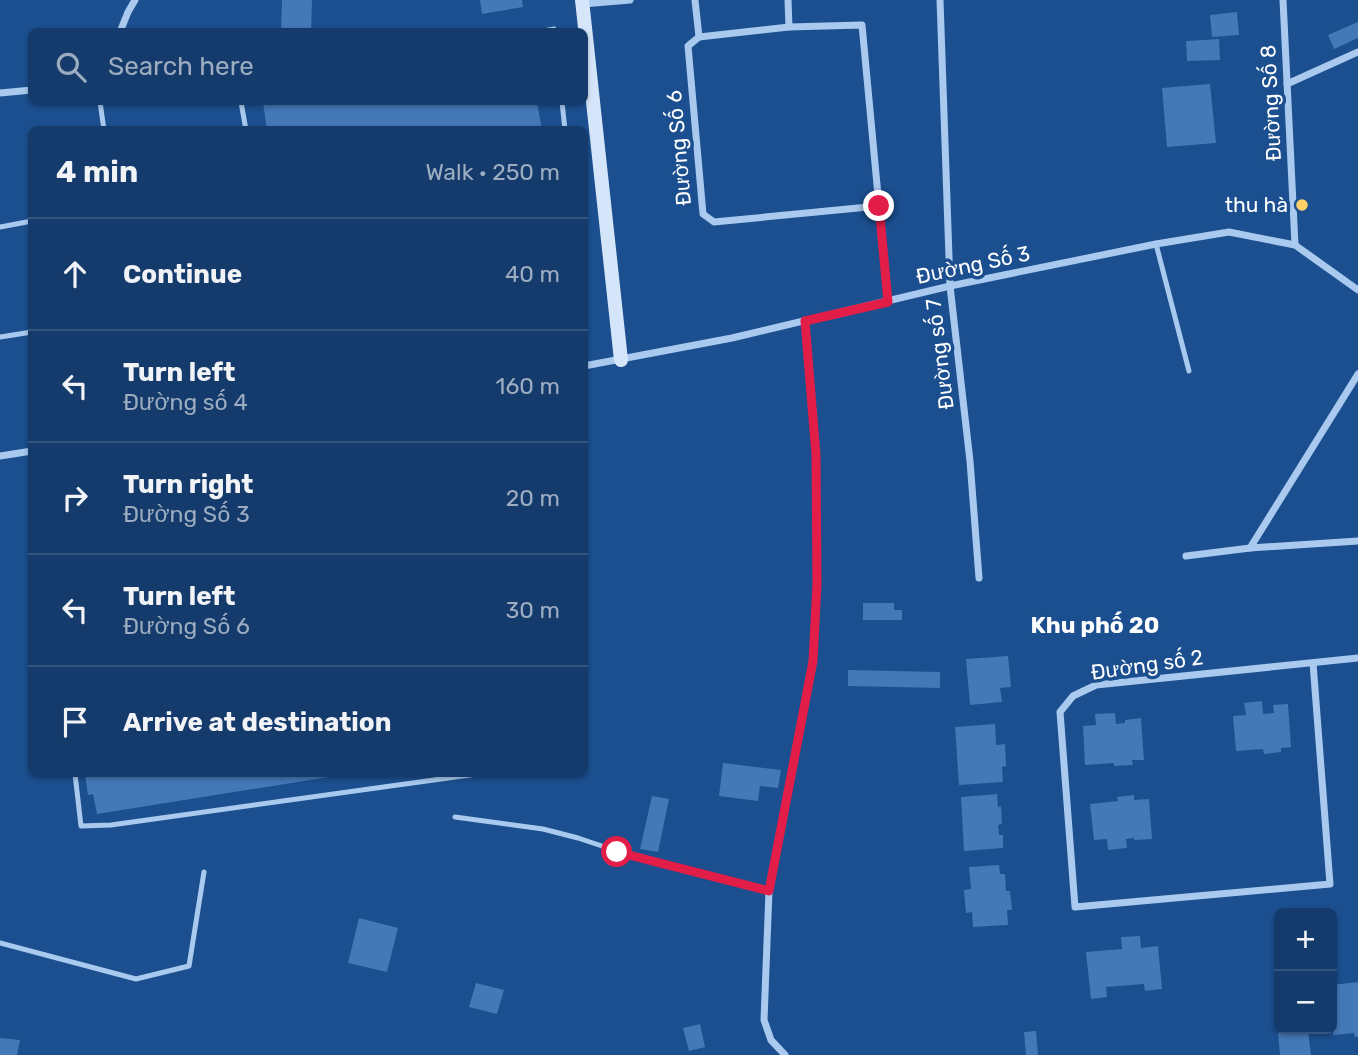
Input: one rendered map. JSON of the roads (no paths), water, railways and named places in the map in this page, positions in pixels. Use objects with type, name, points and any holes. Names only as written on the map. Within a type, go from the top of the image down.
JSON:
[{"type":"street","points":[[122,28],[135,0]]},
{"type":"street","points":[[585,28],[582,2],[630,0]]},
{"type":"street","points":[[695,0],[699,37],[789,27],[862,25],[888,302]]},
{"type":"street","points":[[788,0],[789,27]]},
{"type":"street","name":"Đường số 7","points":[[940,0],[950,286],[970,461],[979,578]]},
{"type":"street","name":"Đường Số 8","points":[[1283,0],[1296,245]]},
{"type":"street","name":"Đường Số 6","points":[[699,37],[688,46],[703,214],[714,222],[879,206]]},
{"type":"street","points":[[1287,85],[1358,52]]},
{"type":"street","points":[[588,57],[621,360]]},
{"type":"street","points":[[0,93],[28,90]]},
{"type":"street","name":"Đường Số 3","points":[[588,365],[732,338],[950,286],[1229,232],[1296,245],[1358,290]]},
{"type":"street","points":[[805,321],[816,455],[817,584],[813,661]]},
{"type":"street","points":[[1250,548],[1358,374]]},
{"type":"street","points":[[0,456],[28,452]]},
{"type":"street","points":[[1186,556],[1250,548],[1358,541]]},
{"type":"street","name":"Đường số 2","points":[[1313,663],[1330,884],[1075,906],[1060,712],[1073,696],[1096,685],[1358,658]]},
{"type":"street","points":[[769,891],[764,1020],[771,1040],[785,1055]]},
{"type":"lane","points":[[100,105],[103,126]]},
{"type":"lane","points":[[242,105],[245,126]]},
{"type":"lane","points":[[562,105],[565,126]]},
{"type":"lane","points":[[0,227],[28,222]]},
{"type":"lane","points":[[1156,244],[1189,371]]},
{"type":"lane","points":[[0,337],[28,333]]},
{"type":"lane","points":[[455,817],[578,838],[617,852],[769,891],[813,661]]},
{"type":"lane","points":[[75,777],[81,825],[124,823],[455,777]]},
{"type":"lane","points":[[0,943],[136,979],[188,967],[204,873]]},
{"type":"place","name":"thu hà","points":[[1302,205]]},
{"type":"district","name":"Khu phố 20","points":[[1095,625]]}]
